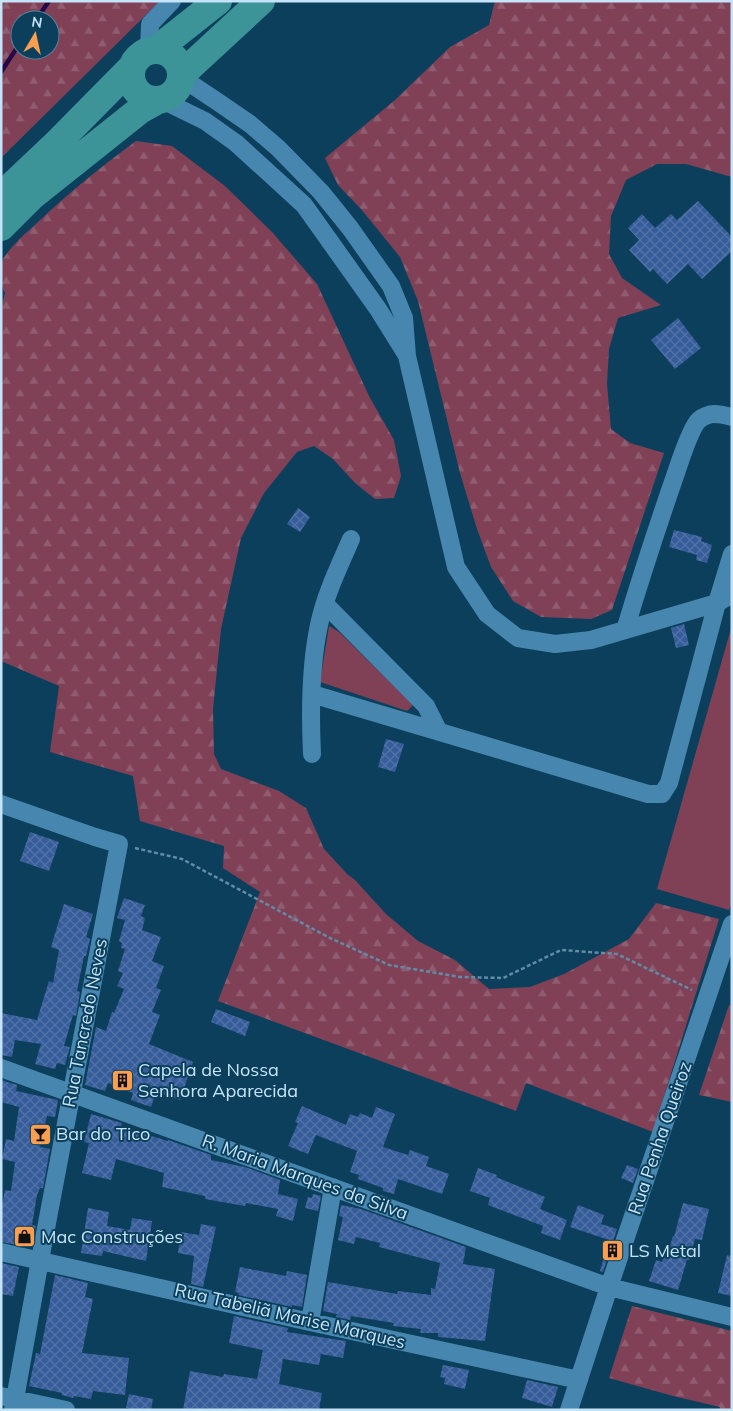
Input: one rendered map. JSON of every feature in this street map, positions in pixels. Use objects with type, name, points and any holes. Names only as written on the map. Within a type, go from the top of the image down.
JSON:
[{"type":"main road","points":[[1,196],[145,57],[218,1]]},
{"type":"main road","points":[[1,227],[32,196],[140,110],[173,94],[181,77],[261,1]]},
{"type":"main road","points":[[159,100],[145,98],[136,92],[130,78],[145,57],[166,52],[178,62],[181,77]]},
{"type":"street","points":[[145,57],[150,24],[172,1]]},
{"type":"street","points":[[181,77],[250,124],[278,148],[321,192],[350,228],[391,286],[404,318],[407,356],[456,568],[486,614],[518,638],[555,644],[591,640],[727,601]]},
{"type":"street","points":[[159,100],[204,122],[236,143],[304,205],[378,309],[407,356]]},
{"type":"street","points":[[625,630],[651,544],[697,422],[706,415],[717,413],[732,417]]},
{"type":"street","points":[[312,754],[310,720],[314,655],[319,625],[325,604],[351,539]]},
{"type":"street","points":[[312,694],[648,794],[662,794],[669,782],[727,601],[732,554]]},
{"type":"street","points":[[325,604],[426,706],[439,732]]},
{"type":"street","points":[[1,804],[95,838],[119,844]]},
{"type":"street","name":"Rua Tancredo Neves","points":[[10,1401],[40,1260],[119,844]]},
{"type":"street","name":"Rua Penha Queiroz","points":[[569,1410],[732,924]]},
{"type":"street","name":"R. Maria Marques da Silva","points":[[1,1068],[609,1287],[732,1317]]},
{"type":"street","points":[[310,1322],[333,1187]]},
{"type":"street","name":"Rua Tabeliã Marise Marques","points":[[1,1252],[310,1322],[579,1380]]},
{"type":"street","points":[[10,1401],[66,1410]]},
{"type":"path","points":[[119,844],[182,859],[330,938],[389,965],[460,977],[503,978],[561,950],[617,954],[707,998]]},
{"type":"green space","points":[[1,1],[160,1],[1,158]]},
{"type":"green space","points":[[495,1],[732,1],[732,177],[686,164],[657,164],[626,180],[611,216],[609,254],[622,278],[661,305],[618,318],[609,349],[607,384],[611,429],[630,443],[664,453],[612,610],[591,619],[541,617],[513,601],[491,567],[460,473],[418,301],[400,257],[361,209],[338,185],[325,158],[395,100],[450,47],[489,25]]},
{"type":"green space","points":[[136,141],[172,146],[225,186],[272,232],[317,284],[370,398],[394,440],[401,476],[394,498],[375,499],[355,483],[333,459],[314,446],[297,452],[264,493],[241,538],[221,629],[213,709],[214,754],[221,769],[279,791],[306,808],[324,849],[386,914],[418,941],[455,960],[489,989],[530,987],[564,974],[629,939],[656,903],[719,919],[653,1132],[526,1083],[516,1111],[218,1001],[260,892],[223,868],[224,846],[140,821],[133,776],[50,752],[59,686],[1,661],[1,308],[5,293],[1,281],[2,262],[15,244],[49,212],[85,180]]},
{"type":"green space","points":[[732,625],[732,902],[729,910],[657,889]]},
{"type":"green space","points":[[329,626],[339,632],[413,705],[407,711],[320,682]]},
{"type":"green space","points":[[729,1005],[732,1006],[732,1102],[699,1095]]},
{"type":"green space","points":[[632,1306],[732,1331],[732,1410],[719,1410],[720,1407],[609,1378]]},
{"type":"building","points":[[698,201],[732,237],[732,251],[702,279],[688,264],[667,284],[653,269],[650,272],[629,250],[639,240],[628,228],[642,214],[655,228],[671,214],[677,220]]},
{"type":"building","points":[[678,318],[701,348],[675,369],[651,340]]},
{"type":"building","points":[[298,508],[310,517],[300,532],[287,524]]},
{"type":"building","points":[[674,530],[702,537],[701,541],[712,545],[707,563],[696,560],[697,555],[669,547]]},
{"type":"building","points":[[684,624],[689,645],[676,648],[671,628]]},
{"type":"building","points":[[386,739],[404,744],[395,772],[378,767]]},
{"type":"building","points":[[30,832],[59,842],[49,871],[20,861]]},
{"type":"building","points":[[124,898],[145,905],[141,916],[145,918],[142,930],[161,937],[152,961],[164,966],[156,988],[161,990],[152,1012],[160,1015],[149,1044],[193,1062],[180,1100],[156,1092],[151,1107],[131,1100],[133,1093],[108,1083],[105,1091],[85,1085],[96,1027],[106,1031],[112,1012],[114,1013],[124,989],[117,986],[123,973],[118,971],[125,949],[121,948],[122,943],[119,941],[125,920],[117,918]]},
{"type":"building","points":[[64,904],[93,914],[86,937],[90,939],[86,956],[84,956],[77,991],[80,992],[76,1016],[73,1015],[64,1046],[70,1047],[65,1065],[57,1063],[55,1069],[35,1064],[41,1044],[15,1040],[12,1057],[1,1055],[1,1013],[37,1020],[49,981],[53,983],[59,950],[51,947]]},
{"type":"building","points":[[216,1009],[250,1022],[245,1036],[211,1022]]},
{"type":"building","points":[[1,1080],[17,1085],[16,1091],[58,1100],[55,1117],[47,1116],[40,1147],[50,1149],[43,1188],[40,1188],[37,1195],[32,1225],[36,1226],[32,1246],[1,1242],[1,1210],[5,1190],[11,1191],[15,1162],[2,1159],[6,1139],[14,1141],[19,1107],[1,1102]]},
{"type":"building","points":[[302,1106],[346,1125],[350,1114],[358,1117],[360,1113],[372,1118],[376,1107],[395,1114],[383,1147],[408,1155],[410,1150],[429,1157],[426,1166],[449,1174],[442,1194],[398,1179],[394,1194],[383,1191],[383,1188],[358,1179],[359,1175],[350,1172],[357,1151],[316,1135],[308,1154],[288,1146],[298,1123],[295,1122]]},
{"type":"building","points":[[91,1114],[122,1123],[121,1127],[168,1140],[211,1155],[211,1160],[245,1167],[280,1180],[278,1194],[298,1199],[293,1221],[276,1216],[278,1209],[246,1203],[245,1206],[205,1199],[205,1196],[162,1187],[164,1173],[116,1159],[111,1180],[82,1173],[89,1143],[84,1142]]},
{"type":"building","points":[[627,1165],[638,1169],[633,1183],[621,1178]]},
{"type":"building","points":[[478,1168],[545,1197],[540,1209],[567,1220],[560,1240],[541,1233],[543,1226],[488,1205],[490,1198],[470,1191]]},
{"type":"building","points":[[313,1194],[321,1196],[318,1211],[305,1208],[308,1197],[312,1198]]},
{"type":"building","points":[[683,1203],[709,1209],[702,1240],[695,1239],[678,1290],[649,1281],[656,1260],[662,1262],[667,1246],[670,1246],[674,1237]]},
{"type":"building","points":[[341,1205],[361,1209],[466,1247],[463,1264],[495,1269],[485,1341],[438,1337],[438,1333],[420,1333],[421,1329],[393,1326],[394,1323],[351,1316],[350,1320],[336,1317],[337,1314],[323,1311],[328,1282],[397,1294],[398,1291],[431,1295],[431,1288],[435,1289],[440,1263],[379,1247],[380,1243],[356,1237],[354,1244],[338,1240],[343,1217],[339,1216]]},
{"type":"building","points":[[578,1205],[604,1215],[601,1224],[617,1229],[603,1272],[600,1271],[609,1240],[570,1227]]},
{"type":"building","points":[[88,1208],[109,1212],[107,1226],[130,1230],[132,1218],[152,1221],[146,1261],[103,1251],[102,1256],[81,1253]]},
{"type":"building","points":[[201,1224],[216,1227],[203,1287],[191,1284],[194,1256],[178,1253],[181,1232],[199,1235]]},
{"type":"building","points":[[727,1255],[732,1256],[732,1296],[718,1293]]},
{"type":"building","points":[[1,1263],[19,1267],[13,1296],[1,1294]]},
{"type":"building","points":[[240,1267],[286,1276],[287,1271],[307,1275],[302,1307],[292,1305],[292,1307],[238,1295],[239,1293],[235,1292]]},
{"type":"building","points":[[55,1275],[88,1283],[85,1297],[93,1299],[82,1353],[129,1358],[125,1395],[93,1391],[91,1399],[74,1396],[73,1398],[62,1395],[62,1393],[29,1386],[36,1353],[40,1354]]},
{"type":"building","points":[[234,1316],[288,1328],[287,1332],[346,1341],[343,1358],[321,1354],[319,1365],[283,1359],[279,1384],[322,1393],[319,1410],[183,1410],[190,1371],[223,1377],[224,1374],[257,1379],[263,1350],[229,1343]]},
{"type":"building","points":[[443,1365],[469,1370],[465,1389],[444,1384],[445,1378],[440,1377]]},
{"type":"building","points":[[527,1380],[558,1387],[552,1407],[522,1398]]},
{"type":"building","points":[[129,1394],[153,1399],[151,1410],[126,1408]]},
{"type":"waterway","points":[[43,10],[49,1]]},
{"type":"waterway","points":[[1,72],[10,58]]},
{"type":"place","name":"Capela de Nossa Senhora Aparecida","points":[[122,1080]]},
{"type":"place","name":"Bar do Tico","points":[[40,1134]]},
{"type":"place","name":"Mac Construções","points":[[25,1237]]},
{"type":"place","name":"LS Metal","points":[[613,1251]]}]
